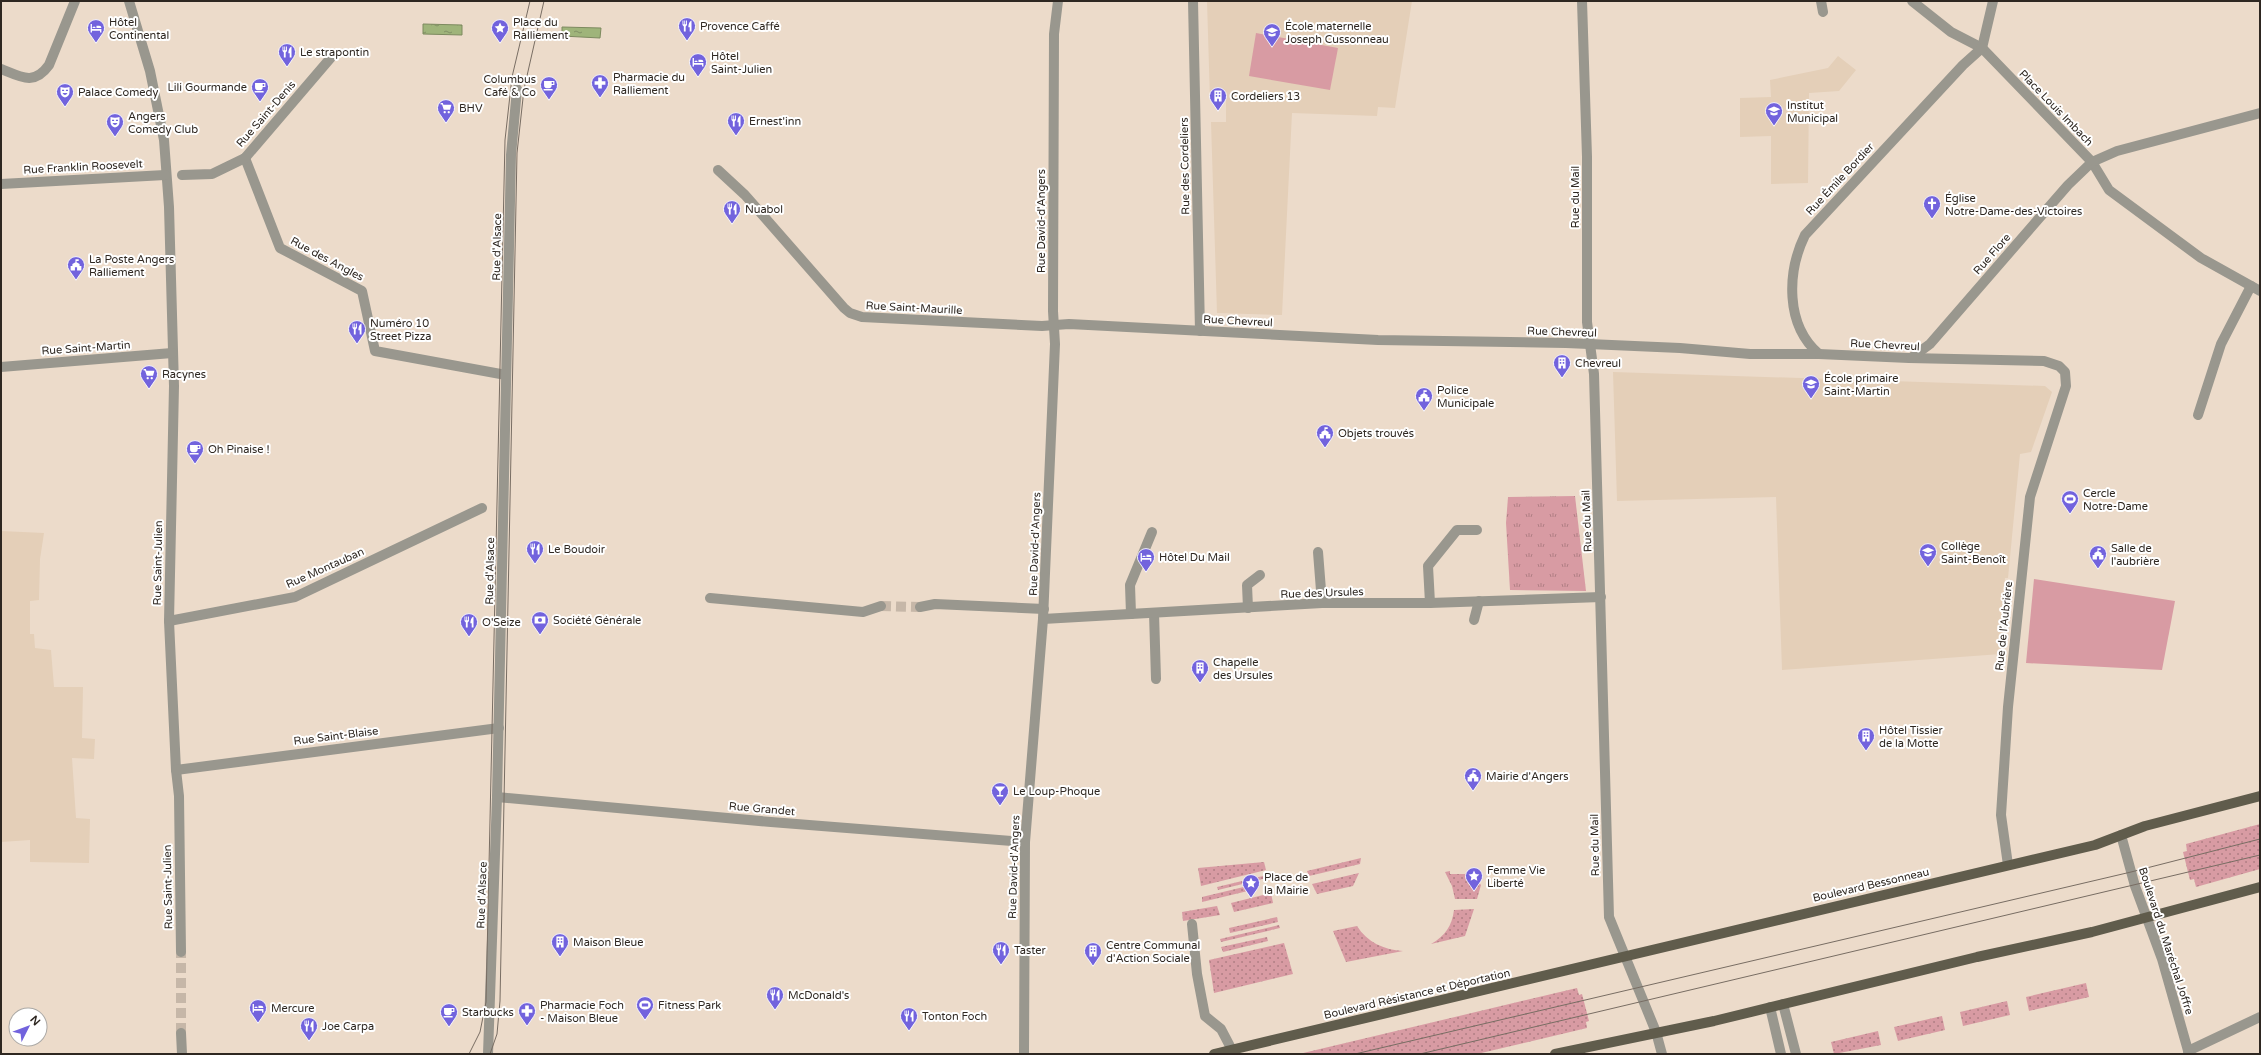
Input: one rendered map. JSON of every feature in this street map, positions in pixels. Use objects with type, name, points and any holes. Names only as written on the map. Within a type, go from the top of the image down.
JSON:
[{"type":"main road","name":"Boulevard Bessonneau","points":[[1626,956],[2095,845],[2145,826],[2260,796]]},
{"type":"main road","points":[[1555,1054],[1714,1021],[2147,918],[2260,887]]},
{"type":"main road","name":"Boulevard Résistance et Déportation","points":[[1214,1054],[1626,956]]},
{"type":"street","points":[[1,69],[28,78],[39,76],[49,65],[75,1]]},
{"type":"street","name":"Rue Saint-Julien","points":[[129,1],[150,71],[164,140],[165,175],[169,207],[174,386],[169,621],[176,770],[179,796],[181,952]]},
{"type":"street","name":"Rue David-d'Angers","points":[[1024,1054],[1025,842],[1044,614],[1055,344],[1053,326],[1054,34],[1058,1]]},
{"type":"street","name":"Rue des Cordeliers","points":[[1193,1],[1200,331]]},
{"type":"street","name":"Rue du Mail","points":[[1582,1],[1587,157],[1587,322],[1594,374],[1609,917],[1656,1032],[1662,1054]]},
{"type":"street","points":[[1821,1],[1823,12]]},
{"type":"street","name":"Place Louis Imbach","points":[[1912,1],[1951,32],[1982,48],[2092,162],[2117,151],[2260,113]]},
{"type":"street","points":[[1982,48],[1993,1]]},
{"type":"street","name":"Rue Émile Bordier","points":[[1819,354],[1803,334],[1793,305],[1792,287],[1795,262],[1805,235],[1963,65],[1982,48]]},
{"type":"street","name":"Rue Saint-Denis","points":[[182,175],[212,174],[245,158],[334,54]]},
{"type":"street","name":"Rue d'Alsace","points":[[488,1054],[499,728],[511,155],[517,89]]},
{"type":"street","name":"Rue des Angles","points":[[245,158],[280,248],[362,291],[375,351],[506,375]]},
{"type":"street","points":[[2092,162],[2110,190],[2201,258],[2256,288],[2221,344],[2198,415]]},
{"type":"street","name":"Rue Flore","points":[[1909,358],[1921,352],[1930,344],[2068,185],[2092,162]]},
{"type":"street","name":"Rue Saint-Maurille","points":[[718,170],[745,195],[844,308],[854,315],[870,318],[1053,326]]},
{"type":"street","name":"Rue Franklin Roosevelt","points":[[1,184],[165,175]]},
{"type":"street","name":"Rue Chevreul","points":[[1053,326],[1069,324],[1378,340],[1680,348],[1750,354],[1819,354],[2044,361],[2059,366],[2066,372]]},
{"type":"street","name":"Rue Saint-Martin","points":[[1,367],[172,354]]},
{"type":"street","name":"Rue de l'Aubrière","points":[[2008,865],[2001,815],[2008,707],[2030,496],[2064,396],[2067,380],[2066,372]]},
{"type":"street","name":"Rue Montauban","points":[[169,621],[295,596],[482,508]]},
{"type":"street","points":[[1430,603],[1428,566],[1457,530],[1477,530]]},
{"type":"street","points":[[1131,614],[1130,585],[1152,532]]},
{"type":"street","points":[[1318,552],[1322,603]]},
{"type":"street","points":[[1248,608],[1247,585],[1260,575]]},
{"type":"street","name":"Rue des Ursules","points":[[920,607],[935,604],[1044,614],[1131,614],[1322,603],[1430,603],[1601,597]]},
{"type":"street","points":[[710,598],[863,612],[881,606]]},
{"type":"street","points":[[1471,620],[1475,602]]},
{"type":"street","points":[[1154,613],[1156,679]]},
{"type":"street","name":"Rue Saint-Blaise","points":[[176,770],[499,728]]},
{"type":"street","name":"Rue Grandet","points":[[497,797],[771,822],[1025,842]]},
{"type":"street","name":"Boulevard du Maréchal Joffre","points":[[2121,835],[2135,886],[2162,959],[2188,1052]]},
{"type":"street","points":[[1192,924],[1197,974],[1206,1016],[1220,1030],[1232,1050]]},
{"type":"street","points":[[1783,1004],[1796,1054]]},
{"type":"street","points":[[1770,1007],[1781,1054]]},
{"type":"street","points":[[2188,1052],[2260,1017]]},
{"type":"street","points":[[181,1033],[182,1054]]},
{"type":"shaded area","points":[[1207,1],[1412,1],[1395,108],[1378,107],[1377,116],[1292,113],[1282,315],[1217,313],[1211,122],[1226,122],[1226,100],[1210,100]]},
{"type":"shaded area","name":"Institut Municipal","points":[[1838,56],[1856,70],[1839,91],[1809,93],[1808,183],[1771,184],[1771,136],[1740,137],[1740,98],[1771,97],[1770,80],[1828,68]]},
{"type":"shaded area","points":[[1613,372],[2045,386],[2052,392],[2031,452],[2020,454],[2008,578],[2005,578],[2002,610],[2005,611],[2001,654],[1782,670],[1776,497],[1617,501]]},
{"type":"shaded area","points":[[1,531],[44,533],[40,559],[39,600],[30,601],[30,634],[34,634],[35,648],[51,650],[54,687],[83,687],[82,738],[95,739],[94,759],[72,758],[76,818],[90,819],[89,863],[30,862],[30,840],[1,842]]},
{"type":"green space","points":[[1256,33],[1338,48],[1330,90],[1249,76]]},
{"type":"green space","points":[[1575,496],[1586,591],[1510,590],[1506,523],[1508,497]]},
{"type":"green space","points":[[2034,579],[2175,601],[2162,670],[2026,663]]},
{"type":"green space","points":[[2260,824],[2260,869],[2196,887],[2194,879],[2190,880],[2183,852],[2187,851],[2186,844]]},
{"type":"green space","points":[[1361,858],[1360,864],[1309,876],[1307,871]]},
{"type":"green space","points":[[1264,862],[1266,870],[1201,886],[1198,868]]},
{"type":"green space","points":[[1450,871],[1450,874],[1465,874],[1468,871],[1481,885],[1477,899],[1455,899],[1452,886],[1445,872]]},
{"type":"green space","points":[[1359,873],[1353,886],[1317,894],[1312,884]]},
{"type":"green space","points":[[1267,875],[1267,878],[1218,890],[1217,887]]},
{"type":"green space","points":[[1252,885],[1252,890],[1202,902],[1202,897]]},
{"type":"green space","points":[[1271,893],[1273,903],[1234,912],[1231,903]]},
{"type":"green space","points":[[1217,906],[1220,915],[1183,921],[1182,912]]},
{"type":"green space","points":[[1474,909],[1465,936],[1431,944],[1440,938],[1450,926],[1454,910]]},
{"type":"green space","points":[[1277,917],[1278,922],[1230,933],[1229,928]]},
{"type":"green space","points":[[1279,925],[1280,928],[1221,942],[1220,939]]},
{"type":"green space","points":[[1357,926],[1371,941],[1389,949],[1403,951],[1346,962],[1333,931]]},
{"type":"green space","points":[[1267,937],[1268,941],[1223,952],[1221,947]]},
{"type":"green space","points":[[1284,943],[1293,974],[1214,993],[1209,960]]},
{"type":"green space","points":[[2086,983],[2089,997],[2029,1011],[2026,997]]},
{"type":"green space","points":[[1577,988],[1579,995],[1582,994],[1589,1021],[1586,1022],[1587,1028],[1477,1054],[1299,1054]]},
{"type":"green space","points":[[2007,1001],[2010,1015],[1963,1026],[1960,1012]]},
{"type":"green space","points":[[1942,1016],[1945,1030],[1898,1041],[1894,1027]]},
{"type":"green space","points":[[1878,1031],[1881,1045],[1834,1054],[1831,1042]]},
{"type":"water","points":[[423,24],[462,25],[462,35],[423,34]]},
{"type":"water","points":[[562,27],[601,28],[600,38],[562,36]]},
{"type":"tunnel","points":[[881,606],[920,607]]},
{"type":"tunnel","points":[[181,952],[181,1033]]},
{"type":"tram line","points":[[469,1054],[480,1032],[486,1002],[505,140],[512,77],[530,1]]},
{"type":"tram line","points":[[490,1054],[497,1034],[500,1001],[517,153],[524,89],[544,1]]},
{"type":"tram line","points":[[1355,1054],[2131,872],[2260,839]]},
{"type":"tram line","points":[[1420,1054],[2260,855]]},
{"type":"place","name":"Provence Caffé","points":[[687,41]]},
{"type":"place","name":"Hôtel Continental","points":[[96,43]]},
{"type":"place","name":"Place du Ralliement","points":[[500,43]]},
{"type":"place","name":"École maternelle Joseph Cussonneau","points":[[1272,47]]},
{"type":"place","name":"Le strapontin","points":[[287,67]]},
{"type":"place","name":"Hôtel Saint-Julien","points":[[698,77]]},
{"type":"place","name":"Pharmacie du Ralliement","points":[[600,98]]},
{"type":"place","name":"Columbus Café & Co","points":[[549,100]]},
{"type":"place","name":"Lili Gourmande","points":[[260,102]]},
{"type":"place","name":"Palace Comedy","points":[[65,107]]},
{"type":"place","name":"Cordeliers 13","points":[[1218,111]]},
{"type":"place","name":"BHV","points":[[446,123]]},
{"type":"place","name":"Institut Municipal","points":[[1774,126]]},
{"type":"place","name":"Ernest'inn","points":[[736,136]]},
{"type":"place","name":"Angers Comedy Club","points":[[115,137]]},
{"type":"place","name":"Église Notre-Dame-des-Victoires","points":[[1932,219]]},
{"type":"place","name":"Nuabol","points":[[732,224]]},
{"type":"place","name":"La Poste Angers Ralliement","points":[[76,280]]},
{"type":"place","name":"Numéro 10 Street Pizza","points":[[357,344]]},
{"type":"place","name":"Chevreul","points":[[1562,378]]},
{"type":"place","name":"Racynes","points":[[149,389]]},
{"type":"place","name":"École primaire Saint-Martin","points":[[1811,399]]},
{"type":"place","name":"Police Municipale","points":[[1424,411]]},
{"type":"place","name":"Objets trouvés","points":[[1325,448]]},
{"type":"place","name":"Oh Pinaise !","points":[[195,464]]},
{"type":"place","name":"Cercle Notre-Dame","points":[[2070,514]]},
{"type":"place","name":"Le Boudoir","points":[[535,564]]},
{"type":"place","name":"Collège Saint-Benoît","points":[[1928,567]]},
{"type":"place","name":"Salle de l'aubrière","points":[[2098,569]]},
{"type":"place","name":"Hôtel Du Mail","points":[[1146,572]]},
{"type":"place","name":"Société Générale","points":[[540,635]]},
{"type":"place","name":"O'Seize","points":[[469,637]]},
{"type":"place","name":"Chapelle des Ursules","points":[[1200,683]]},
{"type":"place","name":"Hôtel Tissier de la Motte","points":[[1866,751]]},
{"type":"place","name":"Mairie d'Angers","points":[[1473,791]]},
{"type":"place","name":"Le Loup-Phoque","points":[[1000,806]]},
{"type":"place","name":"Femme Vie Liberté","points":[[1474,891]]},
{"type":"place","name":"Place de la Mairie","points":[[1251,898]]},
{"type":"place","name":"Maison Bleue","points":[[560,957]]},
{"type":"place","name":"Taster","points":[[1001,965]]},
{"type":"place","name":"Centre Communal d'Action Sociale","points":[[1093,966]]},
{"type":"place","name":"McDonald's","points":[[775,1010]]},
{"type":"place","name":"Fitness Park","points":[[645,1020]]},
{"type":"place","name":"Mercure","points":[[258,1023]]},
{"type":"place","name":"Pharmacie Foch - Maison Bleue","points":[[527,1026]]},
{"type":"place","name":"Starbucks","points":[[449,1027]]},
{"type":"place","name":"Tonton Foch","points":[[909,1031]]},
{"type":"place","name":"Joe Carpa","points":[[309,1041]]}]
